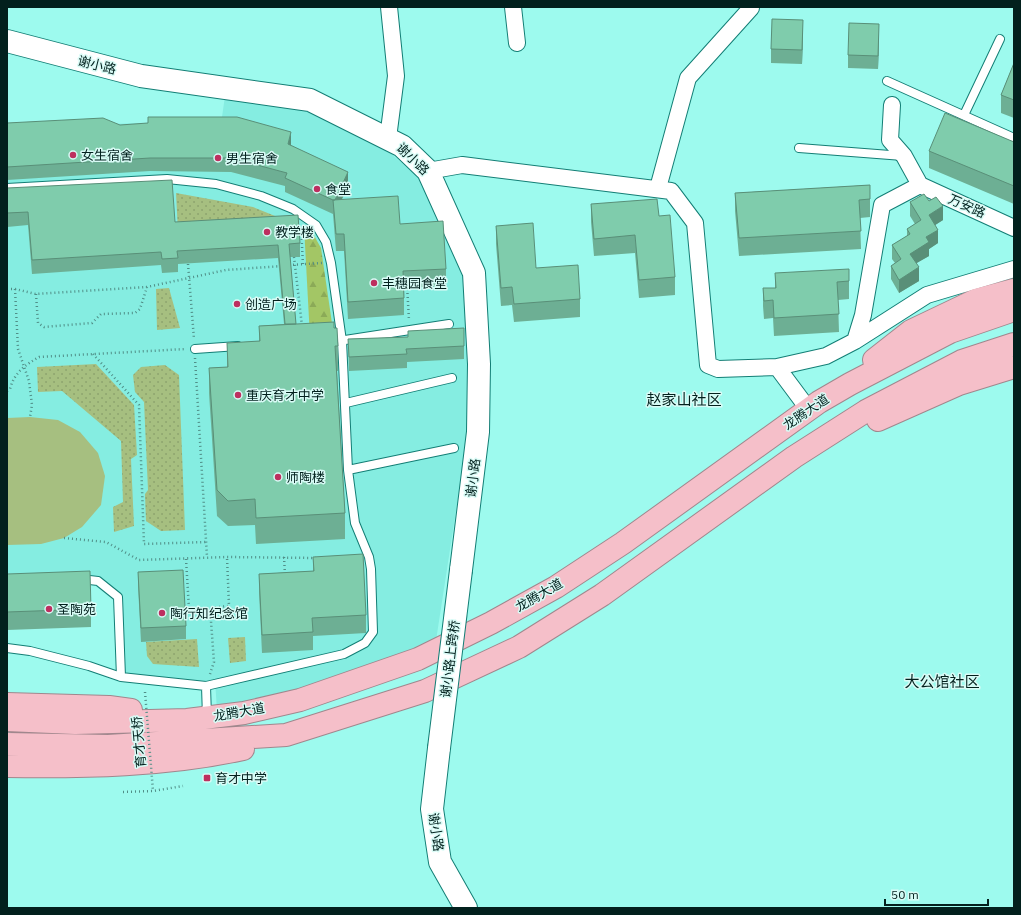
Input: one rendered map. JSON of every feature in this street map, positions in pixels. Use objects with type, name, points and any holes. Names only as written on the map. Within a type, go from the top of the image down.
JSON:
[{"type":"highway","points":[[814,406],[911,332],[976,300],[1014,290]]},
{"type":"highway","name":"龙腾大道","points":[[7,720],[75,723],[197,719],[244,713],[300,700],[418,659],[491,623],[556,587],[623,542],[814,406],[850,384],[950,332],[1014,310]]},
{"type":"highway","name":"龙腾大道","points":[[7,744],[108,746],[286,735],[425,690],[519,647],[602,595],[794,457],[866,411],[962,361],[1014,344]]},
{"type":"highway","points":[[794,457],[959,384],[1014,367]]},
{"type":"highway","points":[[7,689],[109,707],[197,719]]},
{"type":"highway","points":[[7,704],[109,707]]},
{"type":"highway","points":[[7,778],[46,779],[166,761],[211,756],[254,747],[286,735]]},
{"type":"highway","points":[[108,746],[166,761]]},
{"type":"highway","points":[[7,766],[77,767],[166,761]]},
{"type":"street","points":[[388,138],[396,76],[389,7]]},
{"type":"street","points":[[513,7],[518,43]]},
{"type":"street","points":[[658,188],[688,78],[751,8]]},
{"type":"street","name":"谢小路","points":[[7,41],[141,76],[310,100],[402,146],[428,171],[474,273],[479,364],[478,432],[461,570]]},
{"type":"street","points":[[855,341],[863,315],[882,205],[920,185],[904,156],[890,140],[892,105]]},
{"type":"street","points":[[428,171],[462,165],[658,188],[671,191],[696,222],[708,365],[718,369],[777,367],[826,356],[855,341],[927,295],[1014,269]]},
{"type":"street","name":"万安路","points":[[920,185],[1014,228]]},
{"type":"street","points":[[777,367],[814,406]]},
{"type":"street","name":"谢小路上跨桥","points":[[439,748],[461,570]]},
{"type":"street","name":"谢小路","points":[[439,748],[432,809],[440,862],[466,908]]},
{"type":"lane","points":[[964,115],[1000,39]]},
{"type":"lane","points":[[887,80],[1014,138]]},
{"type":"lane","points":[[799,148],[904,156]]},
{"type":"lane","points":[[7,188],[167,179],[216,184],[261,196],[293,209],[316,224],[326,242],[331,263],[338,341],[346,403],[348,470],[355,523],[369,557],[371,569],[373,632],[365,643],[344,654],[206,686],[121,677],[89,666],[30,651],[7,648]]},
{"type":"lane","points":[[338,341],[449,324]]},
{"type":"lane","points":[[195,349],[250,346]]},
{"type":"lane","points":[[346,403],[452,378]]},
{"type":"lane","points":[[348,470],[454,448]]},
{"type":"lane","points":[[75,578],[98,582],[118,597],[121,677]]},
{"type":"lane","points":[[197,719],[206,686]]},
{"type":"path","points":[[301,228],[303,264]]},
{"type":"path","points":[[294,257],[302,327]]},
{"type":"path","points":[[7,289],[15,289],[36,294],[146,287],[226,270],[331,263]]},
{"type":"path","points":[[188,264],[195,349],[207,558]]},
{"type":"path","points":[[407,280],[409,330]]},
{"type":"path","points":[[36,294],[38,323],[44,327],[92,323],[101,314],[136,313],[140,309],[146,287]]},
{"type":"path","points":[[15,289],[18,349],[30,381],[32,405],[30,417]]},
{"type":"path","points":[[7,391],[10,389],[12,380],[24,365],[39,357],[195,349]]},
{"type":"path","points":[[93,354],[139,405],[144,544],[206,542]]},
{"type":"path","points":[[64,538],[106,542],[139,560],[227,557],[323,559]]},
{"type":"path","points":[[186,559],[189,609],[210,608],[229,606],[227,557]]},
{"type":"path","points":[[284,557],[285,577]]},
{"type":"path","points":[[210,608],[214,662]]},
{"type":"path","name":"育才天桥","points":[[145,692],[153,791]]},
{"type":"path","points":[[123,792],[153,791],[184,786]]},
{"type":"shaded area","name":"重庆育才中学","points":[[225,96],[303,108],[387,150],[420,179],[465,275],[468,358],[468,433],[435,647],[366,673],[217,711],[215,679],[207,681],[139,676],[124,672],[121,596],[98,580],[7,579],[7,128],[139,123],[221,124]]},
{"type":"green space","points":[[176,193],[253,207],[285,220],[178,232]]},
{"type":"green space","points":[[304,226],[312,232],[321,248],[334,337],[310,338]]},
{"type":"green space","points":[[169,288],[180,328],[157,330],[156,289]]},
{"type":"green space","points":[[96,364],[134,405],[137,455],[131,459],[134,526],[114,532],[113,507],[123,502],[121,441],[62,391],[38,392],[37,367]]},
{"type":"green space","points":[[165,365],[179,375],[185,530],[161,531],[146,521],[145,494],[148,490],[144,402],[135,392],[133,375],[141,367]]},
{"type":"green space","points":[[30,417],[58,420],[80,432],[98,453],[105,476],[101,505],[82,527],[64,538],[41,544],[7,545],[7,418]]},
{"type":"green space","points":[[245,637],[246,661],[230,663],[228,638]]},
{"type":"green space","points":[[197,639],[199,667],[153,664],[147,656],[146,642]]},
{"type":"building","points":[[772,19],[803,20],[802,50],[771,49]]},
{"type":"building","points":[[849,23],[879,24],[878,56],[848,55]]},
{"type":"building","points":[[1014,63],[1014,100],[1001,95]]},
{"type":"building","points":[[945,113],[1014,142],[1014,186],[929,151]]},
{"type":"building","points":[[148,117],[237,117],[291,132],[288,144],[348,172],[335,200],[333,200],[285,178],[287,173],[231,158],[150,158],[7,167],[7,123],[103,118],[120,125],[148,123]]},
{"type":"building","points":[[172,180],[175,222],[298,215],[300,243],[289,244],[296,324],[285,324],[278,245],[177,251],[178,258],[162,259],[161,252],[32,260],[28,212],[7,213],[7,188]]},
{"type":"building","points":[[870,185],[870,199],[859,200],[861,231],[739,238],[735,193]]},
{"type":"building","points":[[924,194],[929,201],[936,197],[943,206],[929,215],[938,230],[926,237],[929,242],[910,254],[919,267],[899,280],[891,266],[901,259],[892,245],[910,234],[907,229],[921,220],[910,202]]},
{"type":"building","points":[[398,196],[400,224],[443,221],[446,269],[403,271],[404,298],[348,302],[344,234],[336,234],[333,200]]},
{"type":"building","points":[[657,199],[659,216],[670,215],[675,277],[639,280],[635,235],[594,239],[591,204]]},
{"type":"building","points":[[533,223],[536,268],[578,265],[580,299],[514,304],[512,287],[501,288],[496,226]]},
{"type":"building","points":[[849,269],[849,281],[837,282],[839,314],[774,318],[773,300],[764,301],[763,288],[776,288],[775,273]]},
{"type":"building","name":"师陶楼","points":[[334,322],[334,328],[337,328],[338,346],[335,346],[345,513],[256,518],[255,499],[228,501],[217,490],[209,368],[228,367],[227,343],[260,341],[259,326]]},
{"type":"building","points":[[464,328],[464,346],[406,349],[407,354],[349,357],[348,339],[408,337],[408,331]]},
{"type":"building","points":[[363,554],[366,615],[312,618],[313,632],[262,635],[259,574],[314,571],[313,557]]},
{"type":"building","name":"陶行知纪念馆","points":[[183,570],[186,626],[141,628],[138,572]]},
{"type":"building","points":[[90,571],[91,609],[7,612],[7,574]]},
{"type":"place","name":"女生宿舍","points":[[73,155]]},
{"type":"place","name":"男生宿舍","points":[[218,158]]},
{"type":"place","name":"食堂","points":[[317,189]]},
{"type":"place","name":"教学楼","points":[[267,232]]},
{"type":"place","name":"丰穗园食堂","points":[[374,283]]},
{"type":"place","name":"创造广场","points":[[237,304]]},
{"type":"place","name":"重庆育才中学","points":[[238,395]]},
{"type":"place","name":"师陶楼","points":[[278,477]]},
{"type":"place","name":"圣陶苑","points":[[49,609]]},
{"type":"place","name":"陶行知纪念馆","points":[[162,613]]},
{"type":"place","name":"育才中学","points":[[207,778]]},
{"type":"district","name":"赵家山社区","points":[[684,399]]},
{"type":"district","name":"大公馆社区","points":[[942,681]]}]
